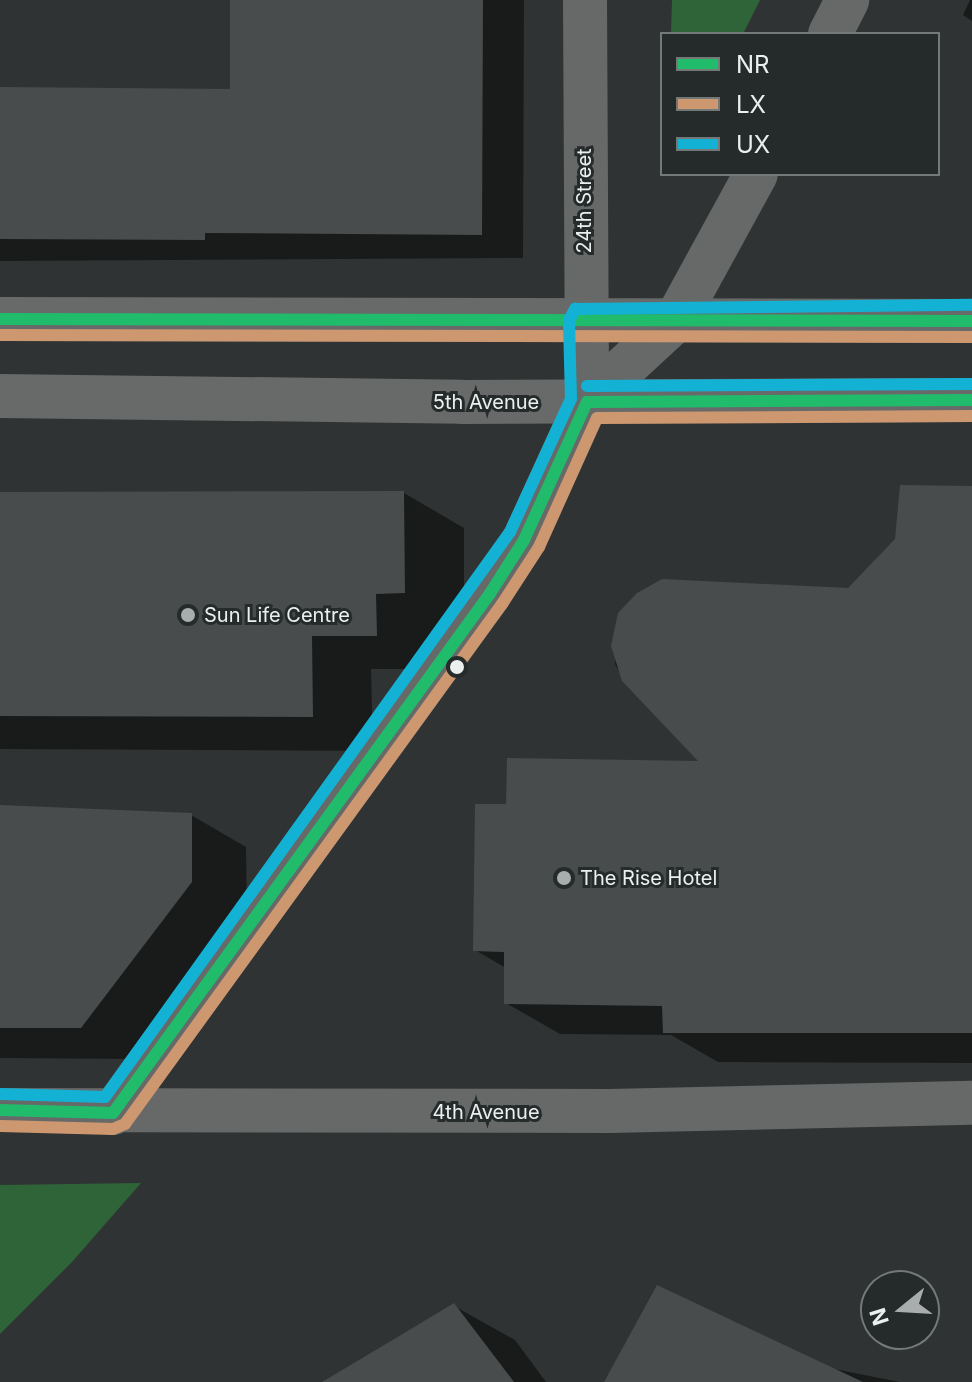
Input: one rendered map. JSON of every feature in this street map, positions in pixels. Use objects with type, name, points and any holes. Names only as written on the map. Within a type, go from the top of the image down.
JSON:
[{"type":"main road","points":[[0,319],[972,321]]},
{"type":"main road","name":"5th Avenue","points":[[0,396],[587,402],[972,400]]},
{"type":"street","name":"24th Street","points":[[585,0],[587,402]]},
{"type":"street","points":[[831,32],[847,0]]},
{"type":"street","points":[[113,1113],[489,595],[524,540],[587,402],[676,320],[755,176]]},
{"type":"street","name":"4th Avenue","points":[[0,1110],[113,1113],[610,1111],[972,1103]]},
{"type":"green space","points":[[672,0],[760,0],[744,32],[671,32]]},
{"type":"green space","points":[[141,1183],[72,1262],[0,1334],[0,1185]]},
{"type":"building","points":[[230,0],[483,0],[482,235],[205,233],[205,240],[0,239],[0,87],[230,89]]},
{"type":"building","points":[[900,485],[972,486],[972,1033],[663,1033],[662,1006],[504,1004],[504,952],[473,951],[475,804],[506,804],[507,758],[698,761],[622,681],[611,646],[618,613],[637,593],[662,579],[848,588],[895,539]]},
{"type":"building","name":"Sun Life Centre","points":[[404,491],[405,593],[376,594],[377,636],[312,636],[313,717],[0,716],[0,492]]},
{"type":"building","points":[[0,805],[192,813],[192,882],[81,1028],[0,1028]]},
{"type":"building","points":[[657,1285],[727,1318],[863,1382],[604,1382]]},
{"type":"building","points":[[454,1303],[514,1382],[322,1382],[401,1335]]},
{"type":"transit line","name":"UX","points":[[0,1094],[105,1097],[510,532],[571,399],[569,320],[575,309],[972,305]]},
{"type":"transit line","name":"NR","points":[[0,319],[972,321]]},
{"type":"transit line","name":"LX","points":[[0,335],[972,337]]},
{"type":"transit line","name":"UX","points":[[587,386],[972,384]]},
{"type":"transit line","name":"NR","points":[[0,1110],[113,1113],[489,595],[524,540],[587,402],[972,400]]},
{"type":"transit line","name":"LX","points":[[0,1126],[113,1129],[125,1124],[502,604],[539,547],[597,418],[972,416]]},
{"type":"place","name":"Sun Life Centre","points":[[188,615]]},
{"type":"place","name":"The Rise Hotel","points":[[564,878]]}]
